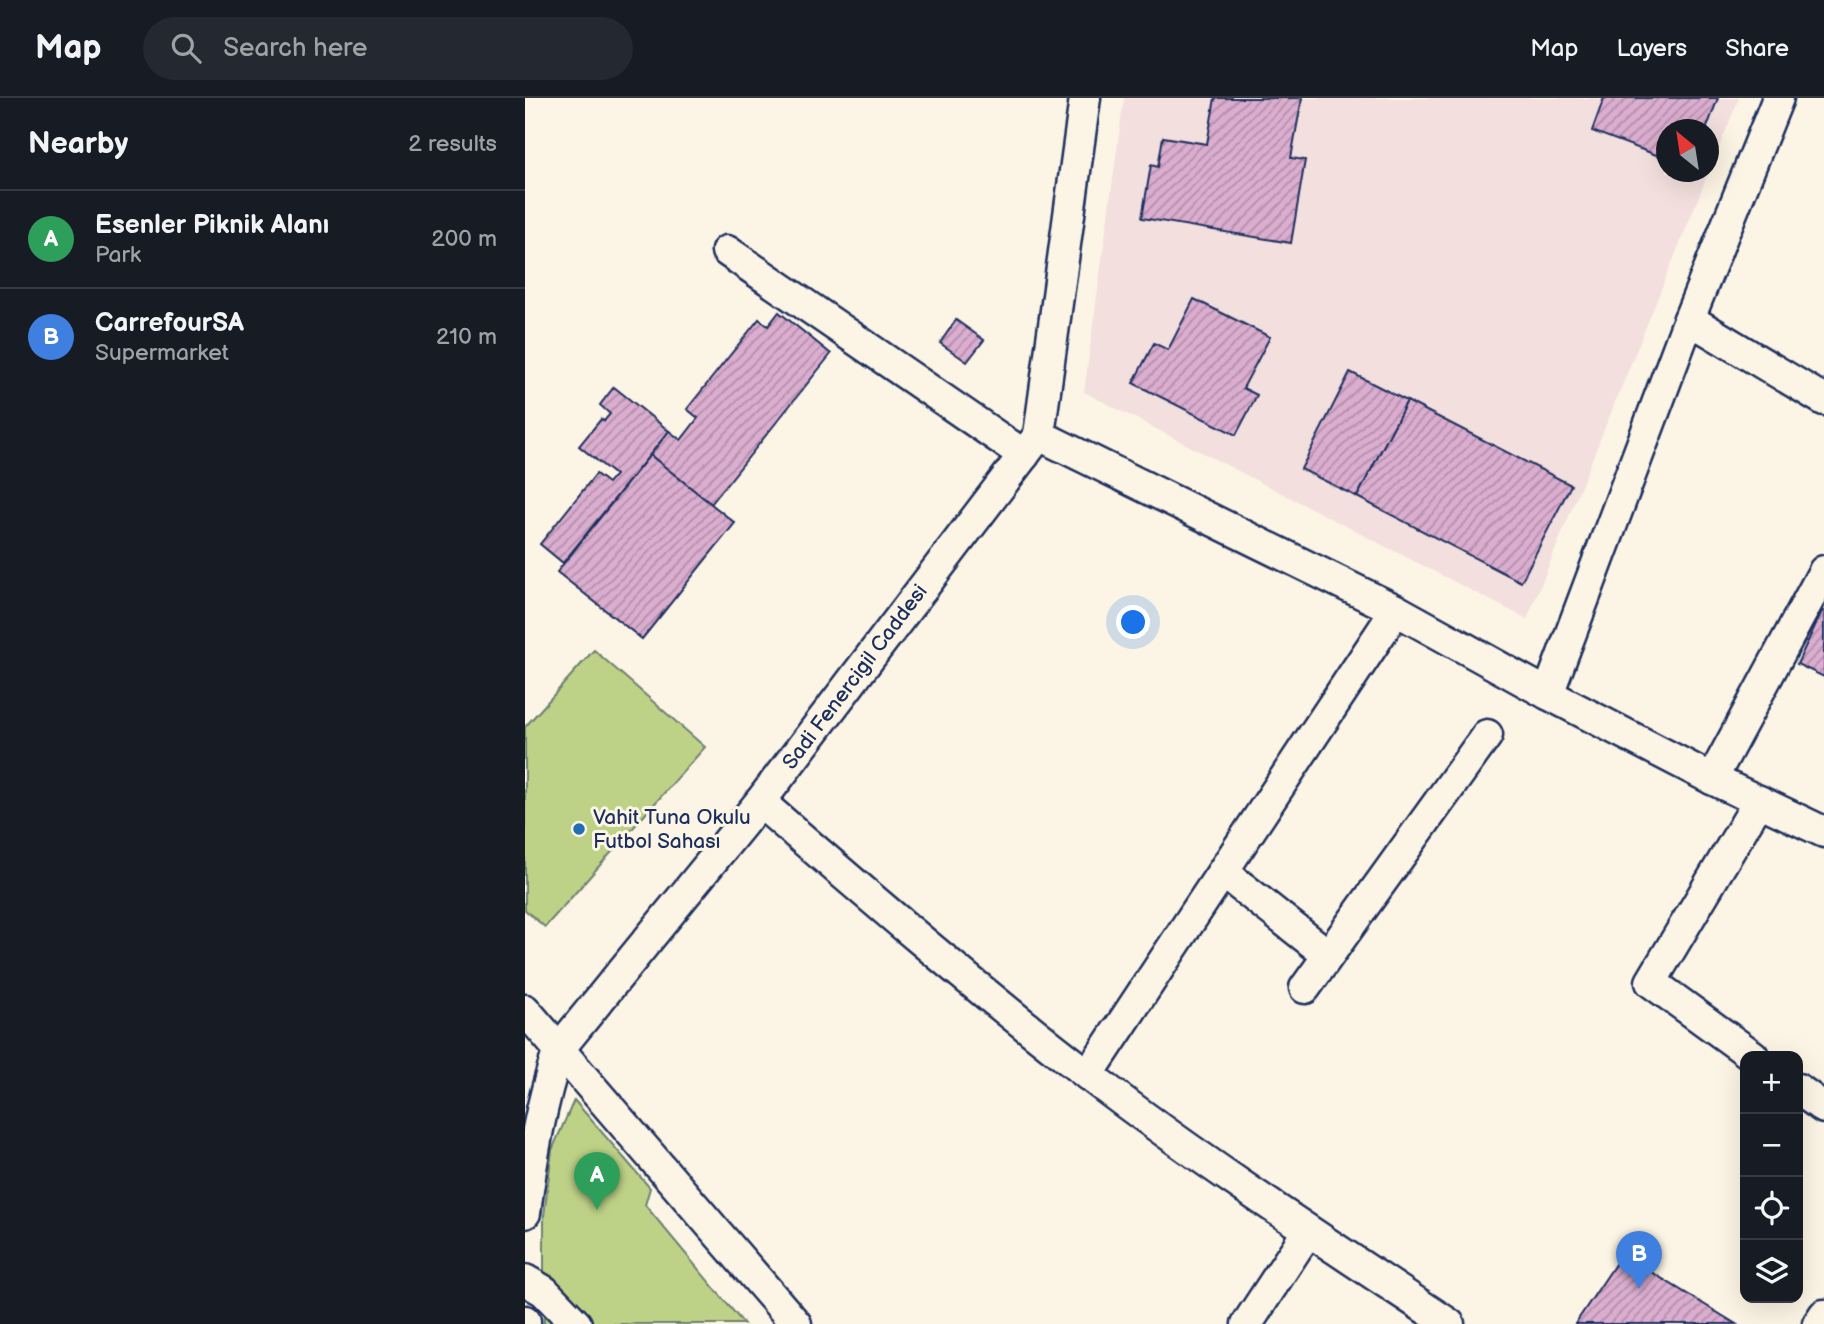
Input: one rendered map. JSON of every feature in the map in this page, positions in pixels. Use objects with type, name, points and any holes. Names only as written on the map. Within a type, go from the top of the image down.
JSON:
[{"type":"street","name":"Sadi Fenercigil Caddesi","points":[[525,1213],[533,1148],[544,1093],[559,1049],[760,802],[1032,445],[1085,98]]},
{"type":"street","points":[[1548,694],[1689,319],[1779,98]]},
{"type":"street","points":[[727,251],[1032,445],[1396,610],[1548,694],[1712,779],[1824,832]]},
{"type":"street","points":[[1689,319],[1824,400]]},
{"type":"street","points":[[1712,779],[1820,587]]},
{"type":"street","points":[[1088,1075],[1396,610]]},
{"type":"street","points":[[1305,988],[1487,735]]},
{"type":"street","points":[[1746,1051],[1651,982],[1759,801]]},
{"type":"street","points":[[760,802],[928,947],[1088,1075],[1308,1231],[1449,1324]]},
{"type":"street","points":[[1223,872],[1328,955]]},
{"type":"street","points":[[525,1010],[796,1324]]},
{"type":"street","points":[[1803,1093],[1824,1108]]},
{"type":"street","points":[[1247,1324],[1308,1231]]},
{"type":"street","points":[[525,1280],[544,1291],[576,1324]]},
{"type":"street","points":[[1818,1324],[1824,1315]]},
{"type":"shaded area","points":[[1124,98],[1739,98],[1719,147],[1719,119],[1656,119],[1656,182],[1705,182],[1527,619],[1084,392]]},
{"type":"green space","name":"Vahit Tuna Okulu Futbol Sahası","points":[[594,650],[705,747],[545,927],[525,910],[525,727]]},
{"type":"green space","points":[[574,1100],[650,1188],[645,1205],[744,1324],[544,1324],[544,1216],[552,1150]]},
{"type":"building","points":[[1215,98],[1302,98],[1291,158],[1305,160],[1291,243],[1142,218],[1151,165],[1158,167],[1163,137],[1207,144]]},
{"type":"building","points":[[1604,98],[1718,98],[1710,119],[1656,119],[1656,155],[1592,131]]},
{"type":"building","points":[[1194,299],[1270,337],[1243,388],[1257,395],[1236,435],[1133,383],[1154,343],[1168,350]]},
{"type":"building","points":[[779,312],[831,354],[711,504],[650,455],[669,431],[681,440],[698,418],[687,409],[759,319],[768,326]]},
{"type":"building","points":[[956,320],[984,340],[967,362],[940,343]]},
{"type":"building","points":[[1350,372],[1407,401],[1357,497],[1301,469]]},
{"type":"building","points":[[614,387],[669,431],[563,563],[540,544],[596,474],[608,483],[615,475],[579,446],[601,419],[604,421],[610,414],[600,405]]},
{"type":"building","points":[[1407,401],[1571,485],[1521,582],[1357,497]]},
{"type":"building","points":[[650,455],[735,523],[642,639],[557,572]]},
{"type":"building","points":[[1824,611],[1824,677],[1797,664]]},
{"type":"building","points":[[1622,1254],[1736,1324],[1575,1324]]},
{"type":"place","name":"Vahit Tuna Okulu Futbol Sahası","points":[[579,829]]},
{"type":"place","name":"Esenler Piknik Alanı","points":[[597,1210]]},
{"type":"place","name":"CarrefourSA","points":[[1639,1289]]}]
